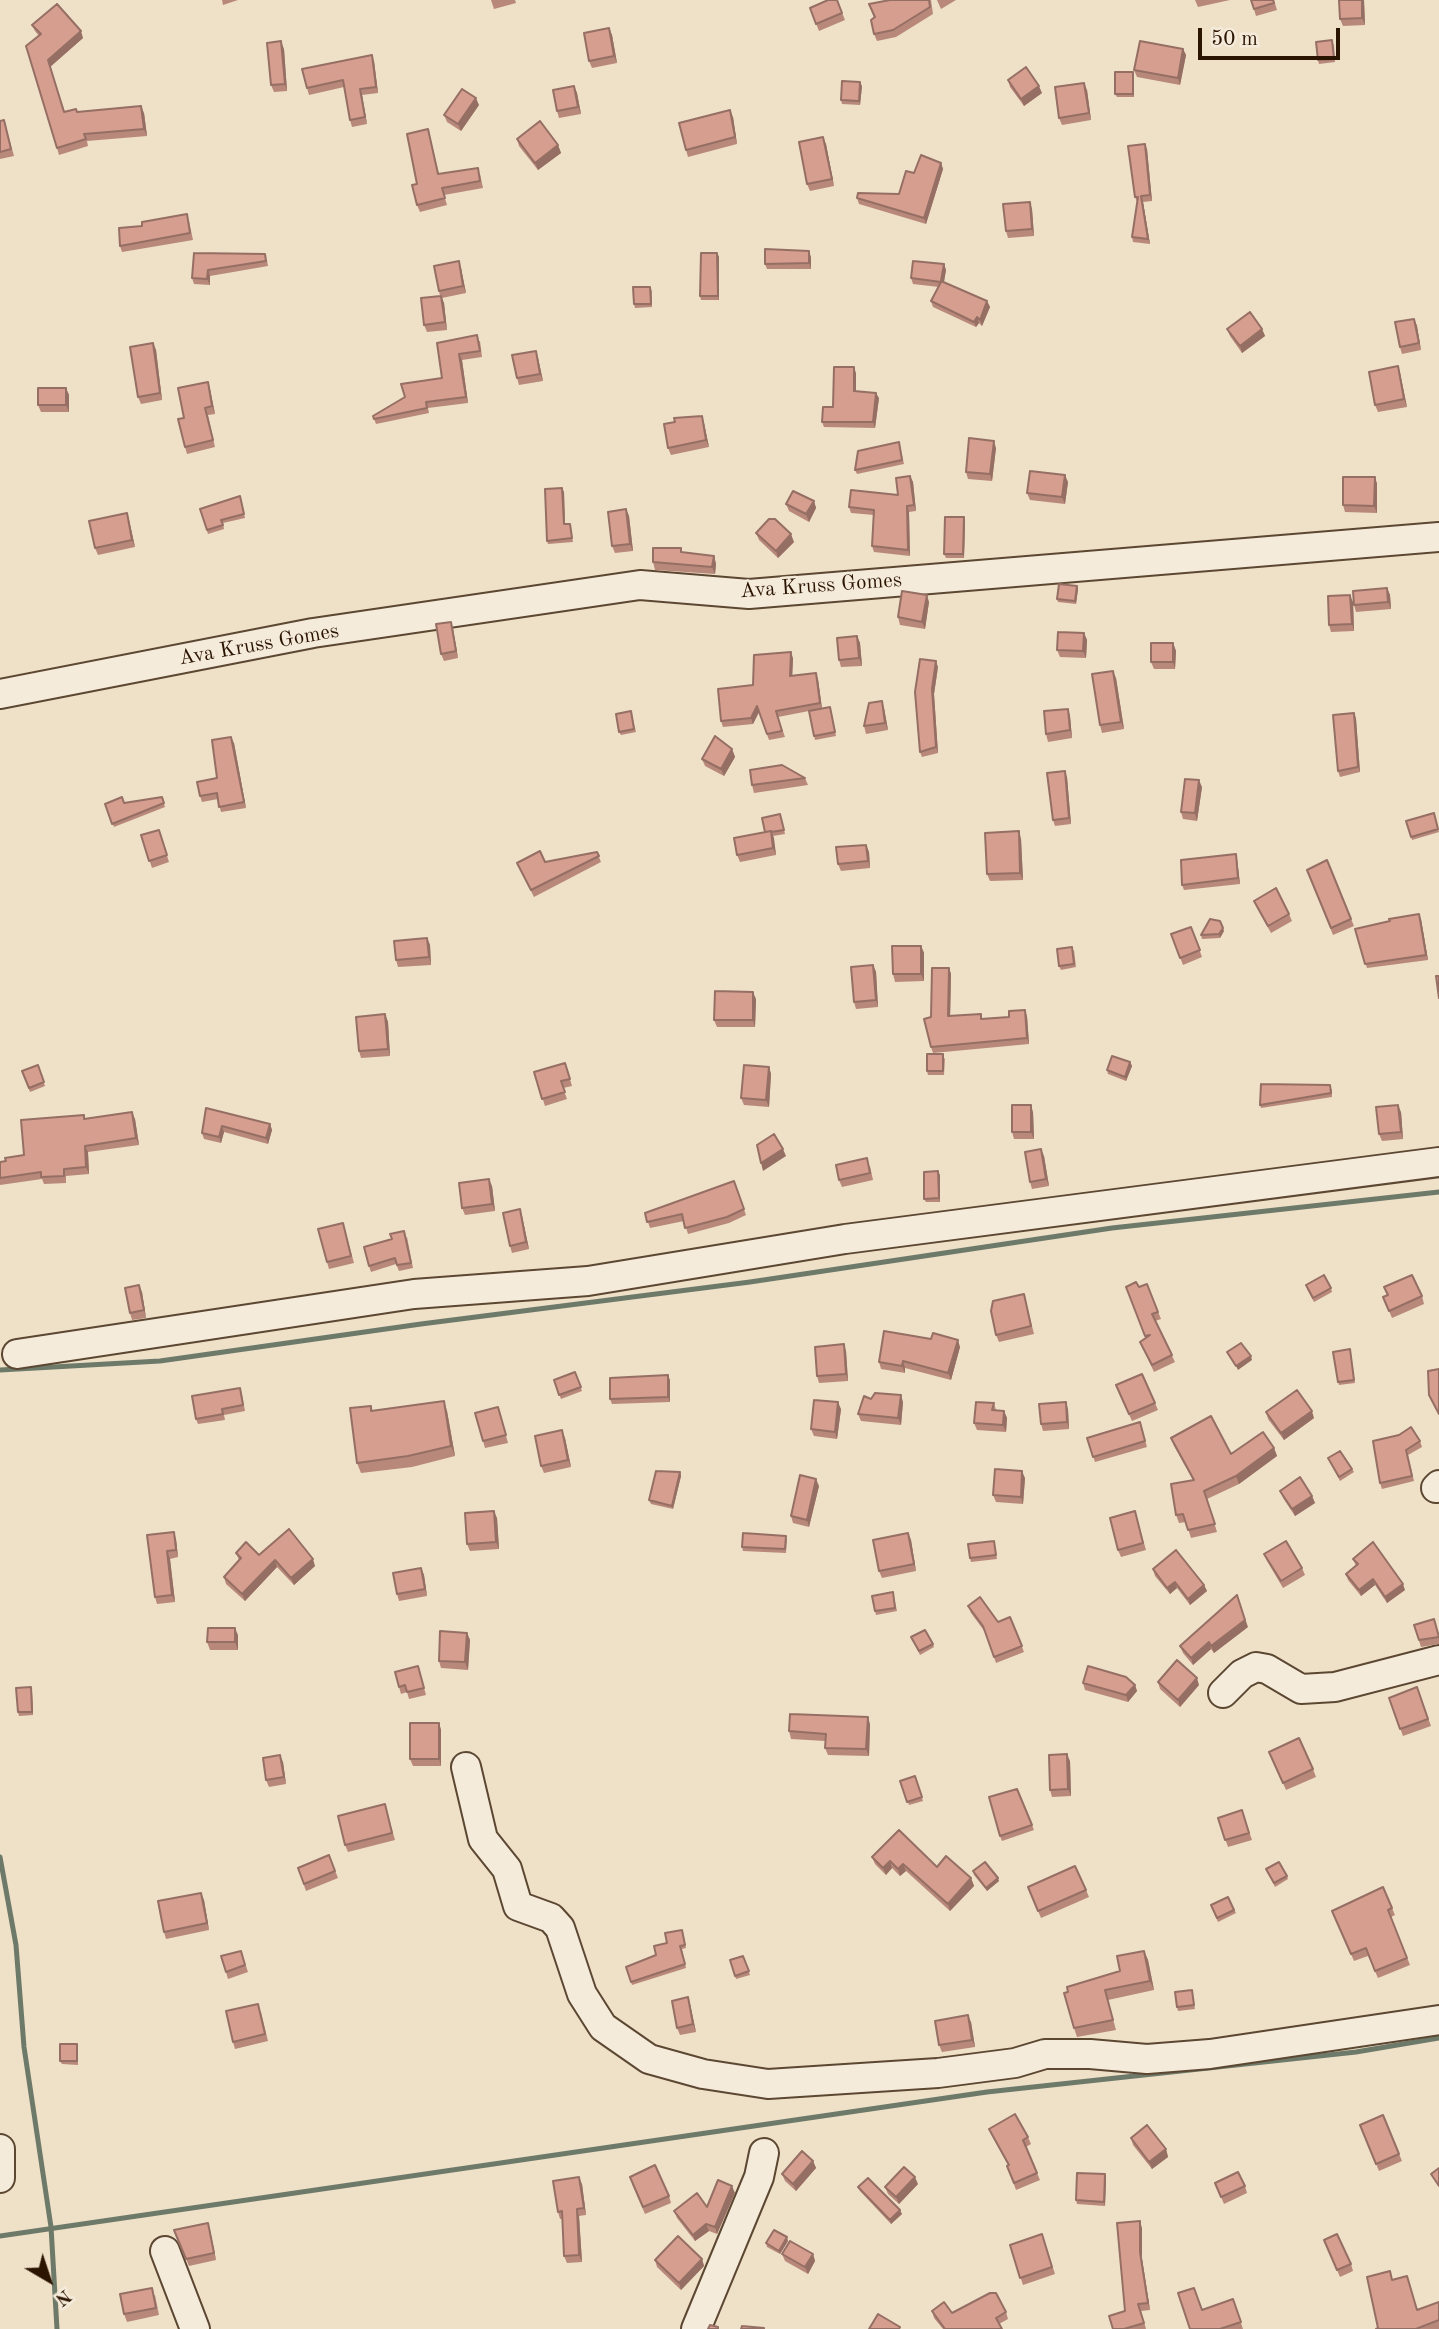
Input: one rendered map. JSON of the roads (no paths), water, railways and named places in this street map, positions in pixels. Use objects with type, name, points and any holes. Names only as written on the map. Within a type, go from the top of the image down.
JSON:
[{"type":"street","name":"Ava Kruss Gomes","points":[[0,694],[313,633],[640,585],[749,594],[1439,537]]},
{"type":"street","points":[[17,1354],[414,1294],[588,1281],[845,1239],[1439,1162]]},
{"type":"street","points":[[1223,1693],[1242,1674],[1262,1666],[1301,1689],[1335,1687],[1439,1660]]},
{"type":"street","points":[[466,1767],[484,1839],[506,1869],[518,1906],[551,1918],[560,1928],[582,1994],[603,2027],[649,2059],[703,2074],[768,2084],[938,2073],[1015,2063],[1045,2054],[1090,2054],[1147,2059],[1210,2054],[1439,2020]]},
{"type":"street","points":[[0,2149],[0,2178]]},
{"type":"street","points":[[696,2329],[759,2177],[764,2153]]},
{"type":"street","points":[[165,2251],[195,2329]]},
{"type":"waterway","points":[[0,1370],[160,1361],[750,1282],[1112,1228],[1439,1192]]},
{"type":"waterway","points":[[0,1857],[16,1945],[24,2047],[51,2227],[57,2329]]},
{"type":"waterway","points":[[0,2236],[987,2092],[1356,2052],[1439,2038]]}]
